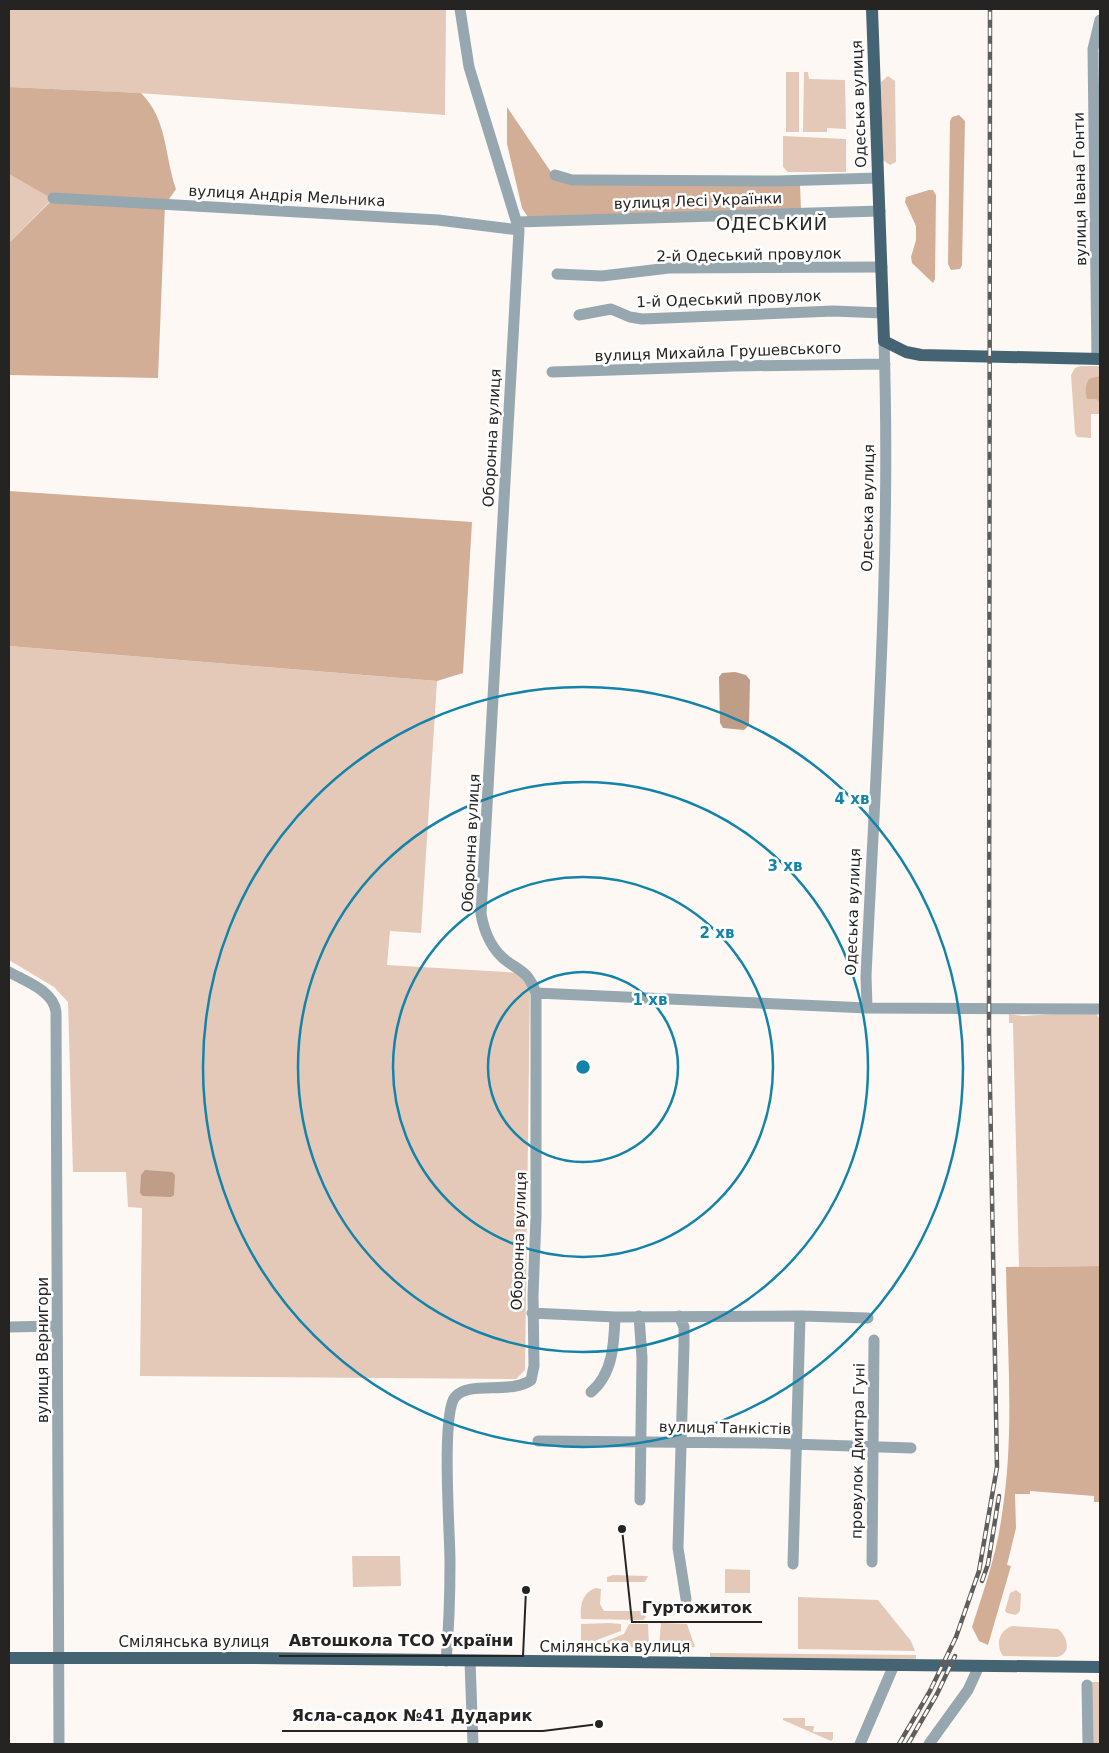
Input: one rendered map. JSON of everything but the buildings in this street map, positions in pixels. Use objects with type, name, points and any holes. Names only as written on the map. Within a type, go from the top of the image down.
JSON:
[{"type":"main road","name":"Одеська вулиця","points":[[872,9],[884,341]]},
{"type":"main road","points":[[884,341],[906,352],[921,355],[1099,359]]},
{"type":"main road","name":"Смілянська вулиця","points":[[9,1658],[254,1658],[470,1662],[1100,1667]]},
{"type":"street","name":"Оборонна вулиця","points":[[446,1661],[450,1563],[449,1428],[452,1405],[454,1398],[463,1390],[519,1387],[531,1380],[534,1366],[532,1313],[536,1217],[536,993],[524,970],[506,961],[494,947],[483,926],[481,914],[518,226],[469,67],[460,9]]},
{"type":"street","name":"вулиця Івана Гонти","points":[[1099,359],[1093,57],[1100,20]]},
{"type":"street","name":"вулиця Лесі Українки","points":[[555,175],[572,180],[778,181],[878,178]]},
{"type":"street","name":"вулиця Андрія Мельника","points":[[53,198],[518,226]]},
{"type":"street","name":"вулиця Лесі Українки","points":[[518,226],[880,211]]},
{"type":"street","name":"2-й Одеський провулок","points":[[557,274],[602,276],[669,268],[882,267]]},
{"type":"street","name":"1-й Одеський провулок","points":[[579,315],[608,309],[642,319],[833,311],[883,313]]},
{"type":"street","name":"Одеська вулиця","points":[[868,1008],[866,976],[882,644],[887,420],[884,341]]},
{"type":"street","name":"вулиця Михайла Грушевського","points":[[552,372],[734,366],[885,364]]},
{"type":"street","name":"вулиця Вернигори","points":[[12,974],[49,996],[56,1005],[59,1744]]},
{"type":"street","points":[[536,993],[868,1008],[1100,1009]]},
{"type":"street","points":[[532,1313],[615,1317],[868,1318]]},
{"type":"street","points":[[639,1316],[642,1358],[640,1500]]},
{"type":"street","points":[[679,1316],[684,1327],[684,1336],[683,1442],[678,1548],[686,1599]]},
{"type":"street","points":[[590,1392],[603,1380],[610,1361],[615,1317]]},
{"type":"street","points":[[793,1564],[800,1317]]},
{"type":"street","points":[[9,1327],[57,1326]]},
{"type":"street","name":"провулок Дмитра Гуні","points":[[872,1562],[874,1340]]},
{"type":"street","name":"вулиця Танкістів","points":[[538,1441],[641,1441],[911,1448]]},
{"type":"street","points":[[470,1662],[473,1744]]},
{"type":"street","points":[[860,1744],[894,1665]]},
{"type":"street","points":[[929,1744],[968,1690],[979,1666]]},
{"type":"street","points":[[1087,1685],[1088,1744]]},
{"type":"shaded area","points":[[9,9],[446,9],[445,115],[138,93],[9,87]]},
{"type":"shaded area","points":[[786,72],[799,72],[799,132],[786,132]]},
{"type":"shaded area","points":[[804,72],[808,72],[809,79],[845,80],[846,129],[827,128],[827,132],[803,132]]},
{"type":"shaded area","points":[[888,76],[895,81],[896,162],[890,165],[883,160],[881,82]]},
{"type":"shaded area","points":[[9,87],[141,93],[150,103],[161,126],[176,189],[165,205],[158,378],[9,375],[9,243],[53,199],[9,174]]},
{"type":"shaded area","points":[[507,107],[553,175],[800,184],[801,211],[528,217],[522,208],[507,144]]},
{"type":"shaded area","points":[[959,115],[965,121],[962,265],[960,269],[951,270],[948,264],[950,121],[952,117]]},
{"type":"shaded area","points":[[783,136],[846,139],[846,172],[788,172],[783,167]]},
{"type":"shaded area","points":[[9,174],[53,198],[9,243]]},
{"type":"shaded area","points":[[933,190],[936,195],[935,279],[933,283],[912,263],[911,257],[916,240],[916,226],[905,202],[906,197]]},
{"type":"shaded area","points":[[1080,366],[1100,366],[1100,414],[1091,414],[1091,438],[1077,437],[1075,433],[1071,375],[1075,368]]},
{"type":"shaded area","points":[[1100,376],[1100,402],[1096,399],[1087,399],[1086,389],[1089,379]]},
{"type":"shaded area","points":[[9,491],[472,522],[463,673],[437,681],[9,646]]},
{"type":"shaded area","points":[[9,646],[437,681],[421,933],[390,931],[387,965],[521,973],[530,985],[525,1370],[516,1379],[140,1376],[142,1208],[128,1207],[126,1172],[73,1172],[68,1002],[54,987],[9,960]]},
{"type":"shaded area","points":[[735,672],[746,675],[750,680],[749,725],[744,730],[723,728],[720,723],[719,677],[722,673]]},
{"type":"shaded area","points":[[1094,1011],[1100,1019],[1100,1266],[1019,1267],[1013,1023],[1009,1023],[1009,1014],[1023,1016]]},
{"type":"shaded area","points":[[145,1170],[172,1172],[175,1175],[174,1195],[171,1197],[143,1196],[140,1193],[141,1175]]},
{"type":"shaded area","points":[[1100,1266],[1100,1502],[1094,1502],[1094,1496],[1030,1491],[1030,1494],[1015,1494],[1016,1528],[1007,1565],[1011,1566],[988,1645],[979,1641],[972,1627],[997,1543],[1006,1483],[1009,1422],[1009,1360],[1006,1267]]},
{"type":"shaded area","points":[[352,1556],[400,1556],[401,1586],[353,1587]]},
{"type":"shaded area","points":[[725,1569],[750,1570],[750,1593],[725,1593]]},
{"type":"shaded area","points":[[613,1575],[648,1576],[645,1582],[607,1582],[607,1577]]},
{"type":"shaded area","points":[[601,1589],[600,1604],[604,1611],[645,1611],[646,1617],[643,1620],[581,1619],[583,1600],[591,1590]]},
{"type":"shaded area","points":[[1016,1590],[1021,1594],[1020,1611],[1016,1615],[1005,1611],[1010,1593]]},
{"type":"shaded area","points":[[798,1597],[878,1600],[911,1641],[915,1651],[798,1649]]},
{"type":"shaded area","points":[[661,1623],[687,1624],[695,1647],[659,1647]]},
{"type":"shaded area","points":[[581,1624],[621,1624],[621,1631],[581,1646]]},
{"type":"shaded area","points":[[629,1624],[648,1624],[649,1647],[589,1648],[624,1634]]},
{"type":"shaded area","points":[[1012,1626],[1058,1629],[1066,1640],[1067,1648],[1062,1655],[1057,1657],[1003,1656],[999,1647],[1000,1638],[1004,1631]]},
{"type":"shaded area","points":[[710,1653],[916,1655],[916,1659],[710,1658]]},
{"type":"shaded area","points":[[1090,1682],[1100,1682],[1100,1744],[1090,1744]]},
{"type":"shaded area","points":[[783,1718],[805,1718],[805,1726],[814,1726],[813,1732],[833,1732],[833,1739],[831,1741],[783,1720]]},
{"type":"railway","points":[[899,1744],[930,1691],[956,1637],[979,1571],[997,1467],[989,1034],[990,9]]},
{"type":"railway","points":[[982,1581],[988,1564],[999,1496]]},
{"type":"railway","points":[[908,1744],[937,1694],[955,1656]]},
{"type":"place","name":"Гуртожиток","points":[[622,1529]]},
{"type":"place","name":"Автошкола ТСО України","points":[[526,1590]]},
{"type":"place","name":"Ясла-садок №41 Дударик","points":[[599,1724]]},
{"type":"district","name":"ОДЕСЬКИЙ","points":[[772,224]]}]
